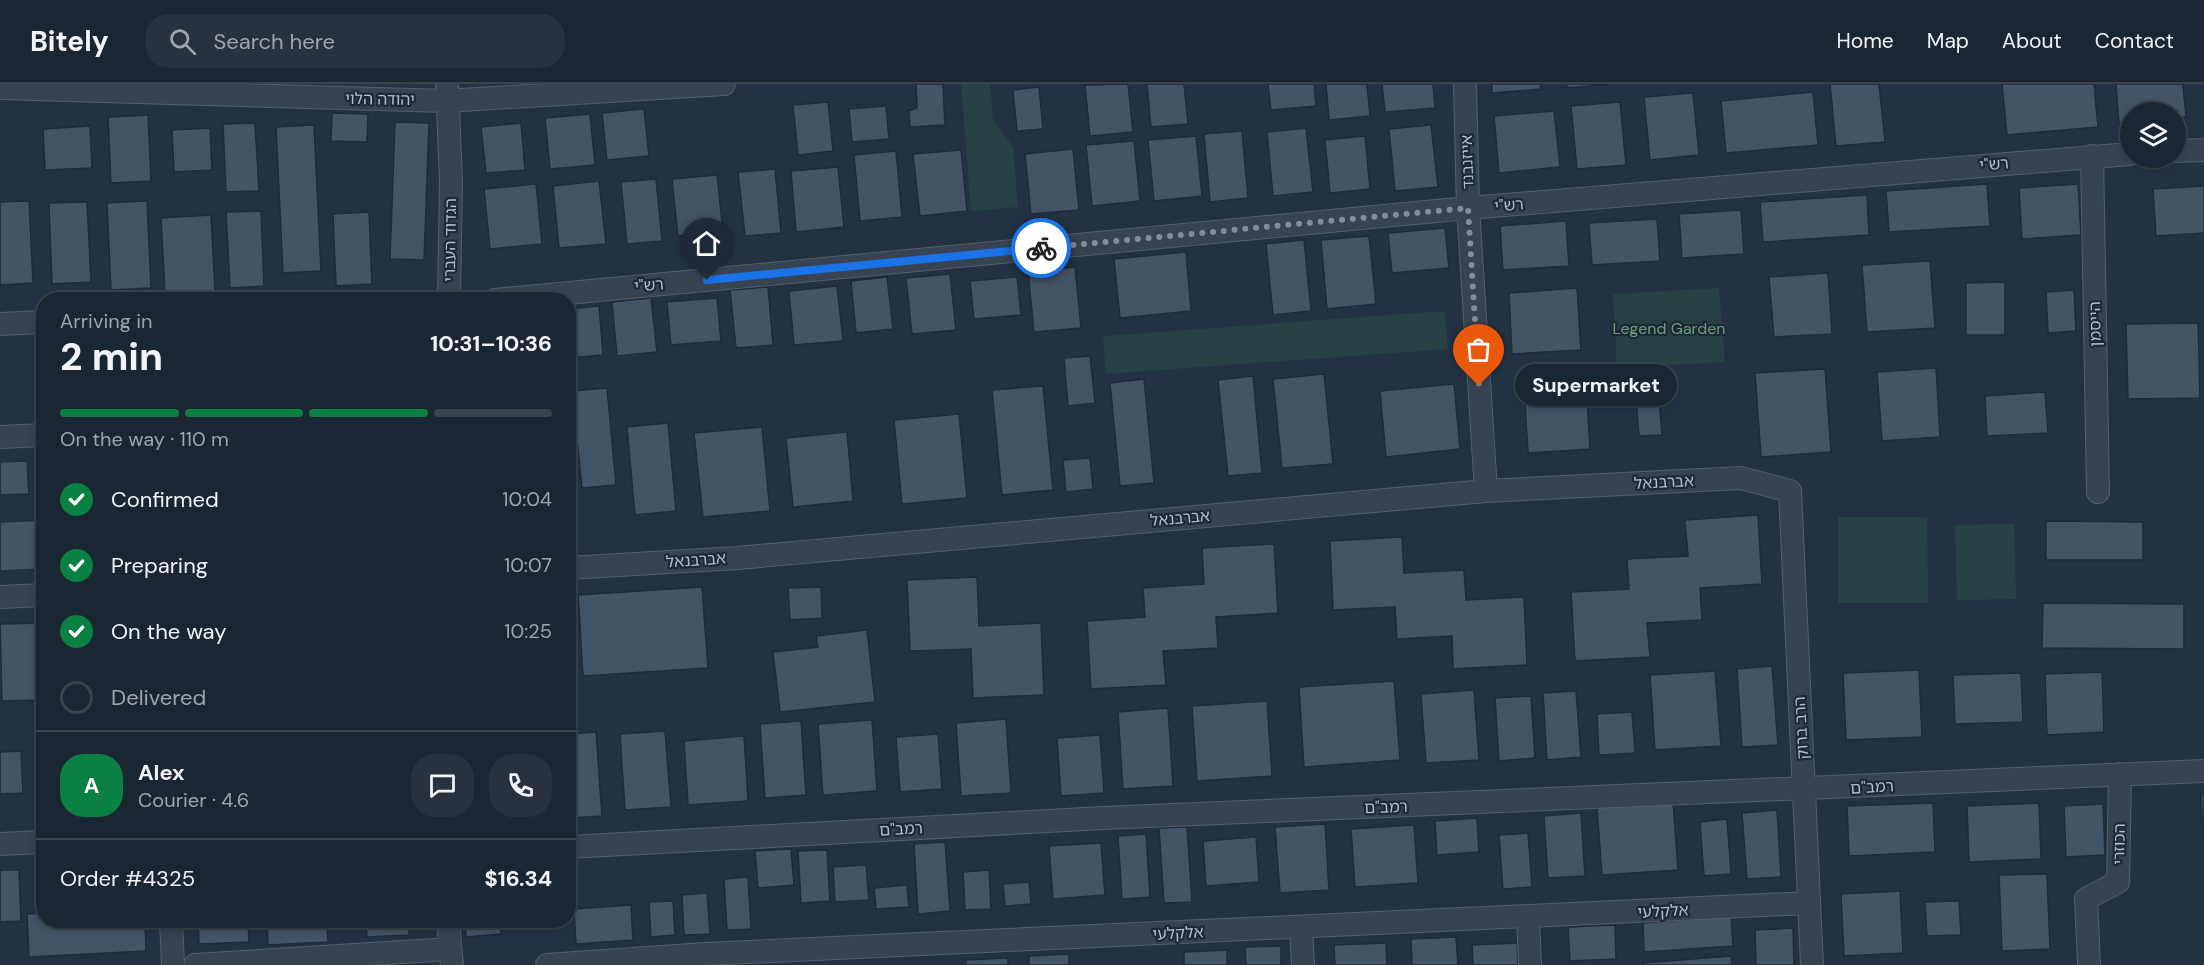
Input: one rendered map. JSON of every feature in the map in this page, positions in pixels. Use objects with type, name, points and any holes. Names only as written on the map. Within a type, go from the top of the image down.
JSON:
[{"type":"street","name":"יהודה הלוי","points":[[0,87],[455,92],[724,84]]},
{"type":"street","name":"אייזנבנד","points":[[1465,84],[1468,208],[1486,491]]},
{"type":"street","name":"הגדוד העברי","points":[[449,292],[455,92]]},
{"type":"street","points":[[2186,151],[2204,150]]},
{"type":"street","name":"רש\"י","points":[[576,292],[1468,208],[2120,155]]},
{"type":"street","name":"הייסמן","points":[[2092,156],[2098,492]]},
{"type":"street","points":[[0,324],[36,322]]},
{"type":"street","points":[[0,437],[36,435]]},
{"type":"street","name":"אברבנאל","points":[[576,568],[737,558],[1486,491],[1741,478],[1790,491]]},
{"type":"street","name":"הרב ברוק","points":[[1790,491],[1812,965]]},
{"type":"street","points":[[0,597],[36,595]]},
{"type":"street","name":"רמב\"ם","points":[[576,847],[1114,818],[2204,771]]},
{"type":"street","name":"הכוזרי","points":[[2089,965],[2086,898],[2118,882],[2120,774]]},
{"type":"street","points":[[0,844],[36,842]]},
{"type":"street","name":"אלקלעי","points":[[547,965],[706,959],[937,955],[1301,927],[1809,903]]},
{"type":"street","points":[[1528,918],[1530,965]]},
{"type":"street","points":[[1301,927],[1303,965]]},
{"type":"street","points":[[171,928],[173,965]]},
{"type":"street","points":[[195,965],[370,954],[451,957],[449,928]]},
{"type":"green space","points":[[961,84],[990,84],[993,119],[1013,147],[1018,207],[971,211]]},
{"type":"green space","name":"Legend Garden","points":[[1719,288],[1725,362],[1617,368],[1613,294]]},
{"type":"green space","points":[[1445,311],[1448,349],[1106,374],[1103,336]]},
{"type":"green space","points":[[1838,517],[1927,517],[1928,603],[1838,603]]},
{"type":"green space","points":[[2014,524],[2016,599],[1957,600],[1955,525]]},
{"type":"building","points":[[916,84],[943,84],[945,125],[910,127],[909,111],[917,108]]},
{"type":"building","points":[[1128,84],[1133,132],[1090,136],[1085,85]]},
{"type":"building","points":[[1147,84],[1184,84],[1188,124],[1151,127]]},
{"type":"building","points":[[1268,84],[1314,84],[1316,106],[1271,110]]},
{"type":"building","points":[[1326,84],[1367,84],[1370,116],[1329,120]]},
{"type":"building","points":[[1382,84],[1433,84],[1435,108],[1385,112]]},
{"type":"building","points":[[1492,84],[1540,84],[1541,89],[1492,93]]},
{"type":"building","points":[[1567,84],[1608,84],[1568,88]]},
{"type":"building","points":[[1830,84],[1879,84],[1885,142],[1836,146]]},
{"type":"building","points":[[2002,84],[2094,84],[2098,127],[2007,135]]},
{"type":"building","points":[[2116,84],[2183,84],[2185,102],[2120,102],[2119,123]]},
{"type":"building","points":[[1039,87],[1043,129],[1017,131],[1013,90]]},
{"type":"building","points":[[1813,92],[1818,145],[1726,153],[1721,101]]},
{"type":"building","points":[[1693,93],[1699,155],[1650,160],[1644,97]]},
{"type":"building","points":[[828,102],[833,151],[798,155],[793,105]]},
{"type":"building","points":[[1620,102],[1626,165],[1577,169],[1571,106]]},
{"type":"building","points":[[886,106],[889,139],[852,142],[849,109]]},
{"type":"building","points":[[644,109],[649,156],[607,160],[602,113]]},
{"type":"building","points":[[1554,111],[1560,167],[1499,173],[1494,116]]},
{"type":"building","points":[[332,113],[368,114],[367,142],[331,141]]},
{"type":"building","points":[[590,114],[595,165],[550,169],[545,118]]},
{"type":"building","points":[[148,115],[151,181],[111,183],[108,117]]},
{"type":"building","points":[[395,122],[429,123],[424,260],[390,259]]},
{"type":"building","points":[[255,123],[259,191],[226,192],[223,124]]},
{"type":"building","points":[[521,123],[525,170],[486,173],[481,127]]},
{"type":"building","points":[[314,125],[321,271],[283,273],[276,127]]},
{"type":"building","points":[[1431,125],[1438,187],[1395,191],[1389,129]]},
{"type":"building","points":[[90,126],[92,168],[45,170],[43,129]]},
{"type":"building","points":[[210,128],[212,170],[174,172],[172,130]]},
{"type":"building","points":[[1306,128],[1313,192],[1273,196],[1267,132]]},
{"type":"building","points":[[1242,131],[1248,198],[1210,202],[1204,134]]},
{"type":"building","points":[[1196,136],[1202,196],[1154,201],[1148,140]]},
{"type":"building","points":[[1365,136],[1370,189],[1330,193],[1325,140]]},
{"type":"building","points":[[1134,141],[1140,201],[1092,206],[1086,145]]},
{"type":"building","points":[[1073,149],[1079,210],[1031,214],[1025,154]]},
{"type":"building","points":[[961,150],[967,211],[920,216],[913,154]]},
{"type":"building","points":[[896,151],[902,217],[860,221],[854,155]]},
{"type":"building","points":[[838,167],[844,227],[796,232],[791,171]]},
{"type":"building","points":[[775,169],[781,233],[745,236],[738,172]]},
{"type":"building","points":[[717,175],[723,232],[678,236],[672,179]]},
{"type":"building","points":[[656,179],[662,241],[627,244],[621,182]]},
{"type":"building","points":[[599,181],[606,244],[559,248],[553,186]]},
{"type":"building","points":[[536,184],[542,244],[490,249],[484,189]]},
{"type":"building","points":[[1987,184],[1990,226],[1889,232],[1886,191]]},
{"type":"building","points":[[2078,184],[2081,235],[2022,239],[2019,188]]},
{"type":"building","points":[[2204,186],[2204,233],[2156,236],[2153,189]]},
{"type":"building","points":[[1867,195],[1869,235],[1763,242],[1760,202]]},
{"type":"building","points":[[29,201],[33,283],[0,285],[0,202]]},
{"type":"building","points":[[147,201],[151,288],[111,290],[107,203]]},
{"type":"building","points":[[87,202],[91,282],[52,284],[49,203]]},
{"type":"building","points":[[1741,210],[1744,254],[1682,258],[1679,214]]},
{"type":"building","points":[[261,211],[264,286],[230,288],[226,212]]},
{"type":"building","points":[[369,212],[372,284],[336,286],[333,214]]},
{"type":"building","points":[[211,215],[215,292],[165,292],[161,218]]},
{"type":"building","points":[[1657,219],[1660,261],[1592,265],[1589,223]]},
{"type":"building","points":[[1566,221],[1569,266],[1503,270],[1500,226]]},
{"type":"building","points":[[1445,228],[1449,268],[1392,273],[1388,233]]},
{"type":"building","points":[[1369,236],[1376,304],[1327,309],[1321,240]]},
{"type":"building","points":[[1304,240],[1311,311],[1273,315],[1266,244]]},
{"type":"building","points":[[1186,252],[1191,311],[1120,318],[1114,259]]},
{"type":"building","points":[[1930,261],[1935,328],[1867,332],[1862,265]]},
{"type":"building","points":[[1075,267],[1081,328],[1034,332],[1028,271]]},
{"type":"building","points":[[1828,273],[1832,334],[1774,337],[1769,277]]},
{"type":"building","points":[[950,274],[956,330],[912,334],[906,278]]},
{"type":"building","points":[[887,277],[893,329],[856,333],[851,281]]},
{"type":"building","points":[[1017,277],[1021,315],[974,319],[970,281]]},
{"type":"building","points":[[2005,282],[2005,335],[1966,335],[1966,283]]},
{"type":"building","points":[[837,286],[843,341],[794,345],[789,291]]},
{"type":"building","points":[[768,287],[773,345],[736,348],[730,290]]},
{"type":"building","points":[[1577,288],[1581,350],[1512,354],[1509,293]]},
{"type":"building","points":[[2074,290],[2076,331],[2048,333],[2046,292]]},
{"type":"building","points":[[651,298],[657,352],[617,356],[612,302]]},
{"type":"building","points":[[717,298],[721,341],[671,345],[667,302]]},
{"type":"building","points":[[599,306],[603,355],[576,357],[576,308]]},
{"type":"building","points":[[2198,323],[2200,398],[2128,399],[2126,324]]},
{"type":"building","points":[[1090,356],[1095,403],[1068,406],[1064,358]]},
{"type":"building","points":[[1936,368],[1940,437],[1882,441],[1877,372]]},
{"type":"building","points":[[1825,369],[1831,452],[1761,457],[1755,373]]},
{"type":"building","points":[[1324,374],[1333,464],[1282,468],[1273,379]]},
{"type":"building","points":[[1253,376],[1262,473],[1228,476],[1218,380]]},
{"type":"building","points":[[1144,379],[1154,483],[1120,486],[1110,383]]},
{"type":"building","points":[[1586,382],[1590,449],[1528,453],[1524,387]]},
{"type":"building","points":[[1454,384],[1460,449],[1386,457],[1380,391]]},
{"type":"building","points":[[1043,386],[1053,490],[1002,495],[992,390]]},
{"type":"building","points":[[607,388],[616,485],[582,488],[576,430],[576,391]]},
{"type":"building","points":[[2045,392],[2048,433],[1987,436],[1985,396]]},
{"type":"building","points":[[1659,398],[1662,435],[1639,436],[1636,399]]},
{"type":"building","points":[[959,414],[967,498],[902,504],[894,420]]},
{"type":"building","points":[[668,423],[676,511],[635,515],[627,427]]},
{"type":"building","points":[[762,427],[770,511],[703,517],[694,433]]},
{"type":"building","points":[[847,432],[853,501],[793,507],[786,438]]},
{"type":"building","points":[[1090,458],[1093,489],[1066,492],[1063,460]]},
{"type":"building","points":[[27,461],[29,494],[0,495],[0,462]]},
{"type":"building","points":[[1758,515],[1762,584],[1700,588],[1702,620],[1647,623],[1650,657],[1575,661],[1571,592],[1629,589],[1627,559],[1688,556],[1685,520]]},
{"type":"building","points":[[36,520],[36,569],[0,571],[0,522]]},
{"type":"building","points":[[2046,521],[2143,522],[2143,560],[2046,560]]},
{"type":"building","points":[[1402,537],[1404,573],[1464,570],[1466,600],[1524,597],[1527,665],[1453,669],[1452,636],[1397,639],[1395,607],[1333,610],[1330,541]]},
{"type":"building","points":[[1274,544],[1278,613],[1216,617],[1218,648],[1163,651],[1166,685],[1091,689],[1087,621],[1145,617],[1143,588],[1204,584],[1202,548]]},
{"type":"building","points":[[977,577],[979,626],[1041,623],[1044,695],[973,698],[971,649],[910,651],[907,580]]},
{"type":"building","points":[[702,587],[708,668],[583,676],[578,595]]},
{"type":"building","points":[[821,587],[822,618],[790,620],[788,588]]},
{"type":"building","points":[[2043,603],[2184,604],[2184,649],[2042,648]]},
{"type":"building","points":[[36,623],[36,700],[2,701],[0,624]]},
{"type":"building","points":[[867,630],[875,702],[780,712],[773,652],[818,647],[816,636]]},
{"type":"building","points":[[1772,666],[1778,745],[1742,747],[1737,669]]},
{"type":"building","points":[[1919,670],[1922,737],[1846,740],[1843,673]]},
{"type":"building","points":[[1715,671],[1721,746],[1655,750],[1650,675]]},
{"type":"building","points":[[2102,672],[2104,732],[2047,735],[2045,674]]},
{"type":"building","points":[[2021,673],[2023,722],[1955,724],[1953,675]]},
{"type":"building","points":[[1394,681],[1400,760],[1304,767],[1299,687]]},
{"type":"building","points":[[1474,690],[1479,760],[1426,763],[1421,694]]},
{"type":"building","points":[[1576,691],[1581,757],[1547,760],[1543,693]]},
{"type":"building","points":[[1531,696],[1535,758],[1499,761],[1495,698]]},
{"type":"building","points":[[1267,701],[1272,776],[1197,781],[1192,706]]},
{"type":"building","points":[[1168,708],[1173,786],[1123,789],[1118,712]]},
{"type":"building","points":[[1632,712],[1635,753],[1599,755],[1597,714]]},
{"type":"building","points":[[1006,719],[1011,793],[961,796],[956,723]]},
{"type":"building","points":[[872,720],[877,791],[823,795],[818,724]]},
{"type":"building","points":[[801,721],[806,795],[765,798],[760,724]]},
{"type":"building","points":[[665,731],[671,807],[625,810],[620,734]]},
{"type":"building","points":[[596,732],[602,816],[576,818],[576,733]]},
{"type":"building","points":[[938,734],[942,789],[900,792],[896,737]]},
{"type":"building","points":[[1100,735],[1104,793],[1061,796],[1057,738]]},
{"type":"building","points":[[744,736],[748,801],[688,805],[684,741]]},
{"type":"building","points":[[21,751],[23,793],[0,794],[0,752]]},
{"type":"building","points":[[2201,793],[2204,793],[2203,838]]},
{"type":"building","points":[[1673,802],[1678,870],[1602,875],[1597,807]]},
{"type":"building","points":[[1933,803],[1935,852],[1849,856],[1847,806]]},
{"type":"building","points":[[2039,803],[2041,859],[1969,862],[1967,806]]},
{"type":"building","points":[[2103,804],[2105,855],[2066,857],[2064,806]]},
{"type":"building","points":[[1777,810],[1781,877],[1747,879],[1742,813]]},
{"type":"building","points":[[1581,813],[1585,876],[1548,878],[1544,816]]},
{"type":"building","points":[[1477,818],[1479,852],[1437,855],[1435,821]]},
{"type":"building","points":[[1727,819],[1731,874],[1704,876],[1700,822]]},
{"type":"building","points":[[1325,824],[1329,890],[1280,893],[1275,827]]},
{"type":"building","points":[[1414,825],[1418,883],[1355,887],[1351,829]]},
{"type":"building","points":[[1187,827],[1192,902],[1164,903],[1159,828]]},
{"type":"building","points":[[1528,833],[1532,887],[1503,889],[1499,835]]},
{"type":"building","points":[[1146,834],[1150,897],[1122,899],[1118,836]]},
{"type":"building","points":[[1256,837],[1259,882],[1206,886],[1203,841]]},
{"type":"building","points":[[945,842],[950,911],[918,914],[914,844]]},
{"type":"building","points":[[1101,843],[1105,895],[1053,899],[1049,846]]},
{"type":"building","points":[[791,849],[794,885],[758,888],[755,851]]},
{"type":"building","points":[[827,850],[830,901],[801,903],[798,851]]},
{"type":"building","points":[[866,865],[869,900],[835,902],[833,867]]},
{"type":"building","points":[[0,870],[19,870],[21,921],[0,922]]},
{"type":"building","points":[[989,870],[991,909],[965,910],[963,872]]},
{"type":"building","points":[[2047,874],[2050,949],[2002,951],[1999,875]]},
{"type":"building","points":[[748,877],[751,929],[727,930],[724,879]]},
{"type":"building","points":[[1029,882],[1031,904],[1005,906],[1003,884]]},
{"type":"building","points":[[907,885],[909,907],[876,909],[874,888]]},
{"type":"building","points":[[1900,891],[1903,953],[1844,956],[1841,894]]},
{"type":"building","points":[[707,893],[710,934],[684,935],[682,895]]},
{"type":"building","points":[[673,901],[675,935],[651,937],[649,902]]},
{"type":"building","points":[[1959,901],[1961,935],[1927,936],[1925,902]]},
{"type":"building","points":[[631,905],[633,940],[576,944],[576,909]]},
{"type":"building","points":[[36,913],[36,928],[145,928],[146,951],[29,957],[27,914]]},
{"type":"building","points":[[1731,916],[1733,946],[1644,952],[1643,923]]},
{"type":"building","points":[[1615,925],[1616,959],[1570,961],[1568,927]]},
{"type":"building","points":[[198,928],[248,928],[249,942],[199,944]]},
{"type":"building","points":[[267,928],[327,928],[328,942],[268,945]]},
{"type":"building","points":[[366,928],[409,928],[409,935],[367,937]]},
{"type":"building","points":[[465,928],[501,928],[501,934],[466,937]]},
{"type":"building","points":[[1793,928],[1794,965],[1756,965],[1755,930]]},
{"type":"building","points":[[1456,937],[1458,965],[1412,965],[1411,939]]},
{"type":"building","points":[[1386,943],[1387,965],[1335,965],[1334,945]]},
{"type":"building","points":[[1517,943],[1518,965],[1473,965],[1472,945]]},
{"type":"building","points":[[1281,946],[1281,965],[1246,965],[1245,947]]},
{"type":"building","points":[[1227,950],[1227,965],[1184,965],[1184,952]]},
{"type":"building","points":[[1069,954],[1069,965],[1029,965],[1029,956]]},
{"type":"building","points":[[1731,956],[1732,965],[1643,965],[1643,963]]},
{"type":"building","points":[[1008,958],[1008,965],[966,965],[965,960]]},
{"type":"way so far","points":[[1041,248],[1468,208],[1479,386]]},
{"type":"place","name":"Supermarket","points":[[1479,386]]},
{"type":"route","points":[[707,280],[1041,248]]}]
